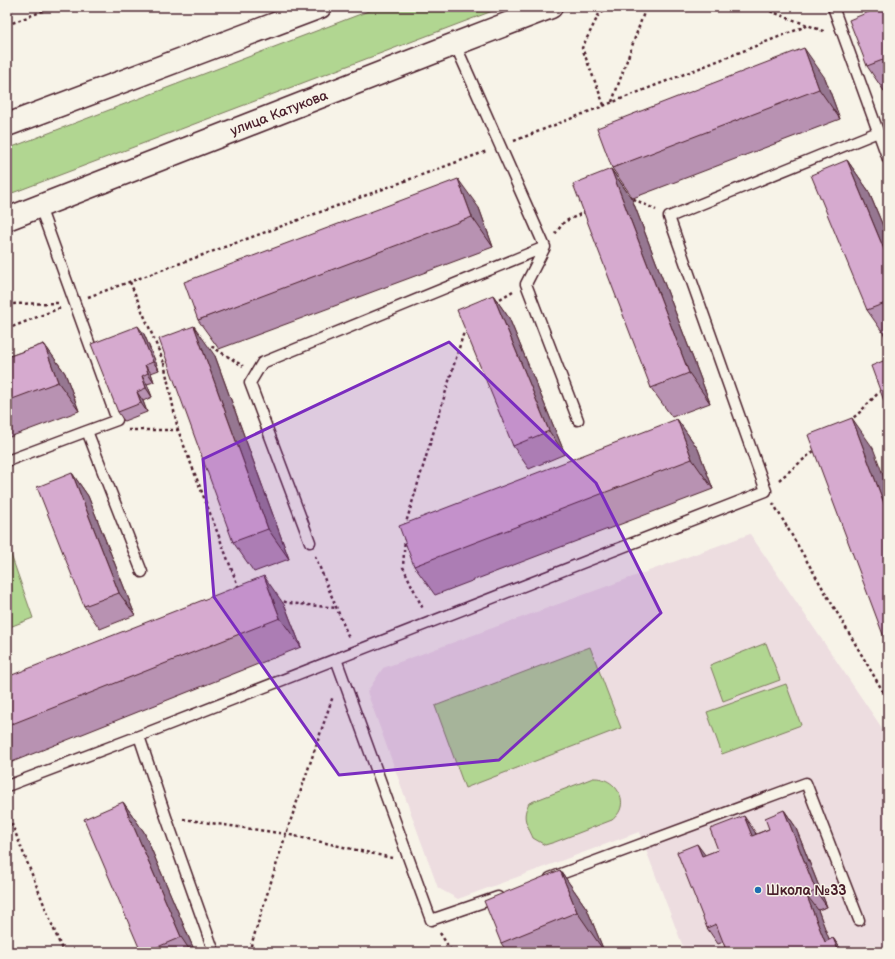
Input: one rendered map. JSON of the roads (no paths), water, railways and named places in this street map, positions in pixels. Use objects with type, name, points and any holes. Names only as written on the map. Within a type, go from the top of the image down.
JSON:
[{"type":"main road","points":[[7,125],[320,7]]},
{"type":"main road","name":"улица Катукова","points":[[7,219],[551,7]]},
{"type":"lane","points":[[833,7],[888,159]]},
{"type":"lane","points":[[455,44],[545,247]]},
{"type":"lane","points":[[7,786],[139,736],[766,491],[669,217],[878,132]]},
{"type":"lane","points":[[7,461],[116,420],[40,207]]},
{"type":"lane","points":[[545,247],[526,284],[578,420]]},
{"type":"lane","points":[[310,542],[250,383],[262,363],[545,247]]},
{"type":"lane","points":[[87,431],[142,572]]},
{"type":"lane","points":[[336,659],[431,920],[510,892]]},
{"type":"lane","points":[[139,736],[214,952]]},
{"type":"lane","points":[[540,882],[806,783],[859,920]]},
{"type":"place","name":"Школа №33","points":[[758,890]]}]
